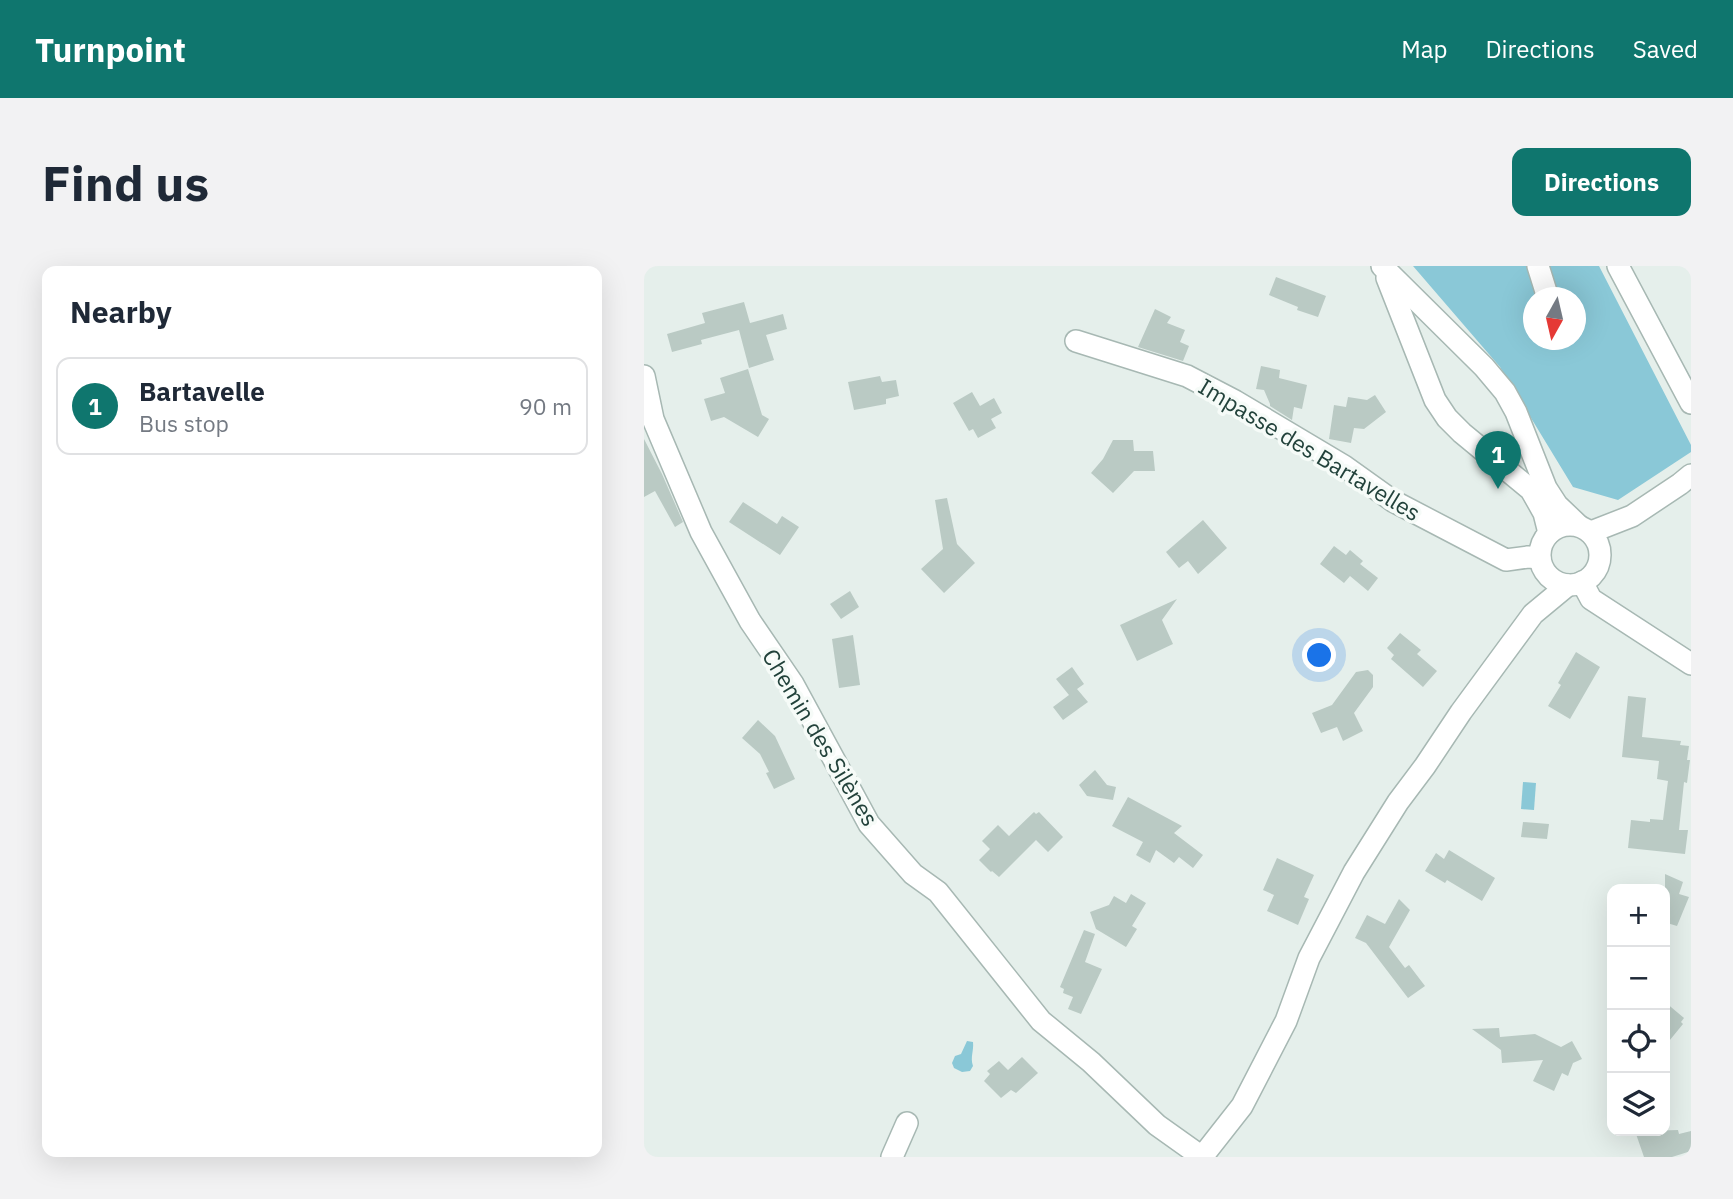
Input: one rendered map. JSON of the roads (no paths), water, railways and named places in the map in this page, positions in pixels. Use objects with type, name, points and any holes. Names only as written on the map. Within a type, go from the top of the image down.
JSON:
[{"type":"street","points":[[1382,266],[1484,367],[1505,392],[1516,412],[1546,488],[1557,505],[1599,545],[1587,572]]},
{"type":"street","points":[[1382,266],[1435,400],[1447,418],[1462,433],[1531,490],[1544,513],[1549,533]]},
{"type":"street","points":[[1538,266],[1545,287]]},
{"type":"street","points":[[1618,266],[1691,403]]},
{"type":"street","name":"Impasse des Bartavelles","points":[[1076,341],[1187,376],[1236,401],[1344,466],[1393,501],[1506,560],[1528,557],[1542,564]]},
{"type":"street","name":"Chemin des Silènes","points":[[644,376],[653,419],[701,532],[750,621],[793,684],[869,824],[913,874],[938,892],[1041,1021],[1091,1062],[1157,1125],[1202,1157]]},
{"type":"street","points":[[1202,1157],[1242,1106],[1286,1021],[1308,958],[1354,872],[1398,802],[1461,712],[1533,614],[1587,572],[1632,516],[1691,475]]},
{"type":"street","points":[[1533,614],[1544,540],[1549,533],[1568,524],[1584,529],[1632,516]]},
{"type":"street","points":[[1542,564],[1551,578],[1587,572]]},
{"type":"street","points":[[1587,572],[1605,591],[1623,620],[1691,664]]},
{"type":"street","points":[[892,1157],[908,1123]]},
{"type":"water","points":[[1413,266],[1599,266],[1691,445],[1691,452],[1618,500],[1573,487],[1500,367]]},
{"type":"water","points":[[1523,782],[1536,783],[1534,810],[1521,809]]},
{"type":"water","points":[[967,1041],[973,1042],[973,1066],[970,1071],[962,1072],[954,1068],[952,1063],[955,1056],[961,1054]]},
{"type":"place","name":"Bartavelle","points":[[1498,489]]}]
